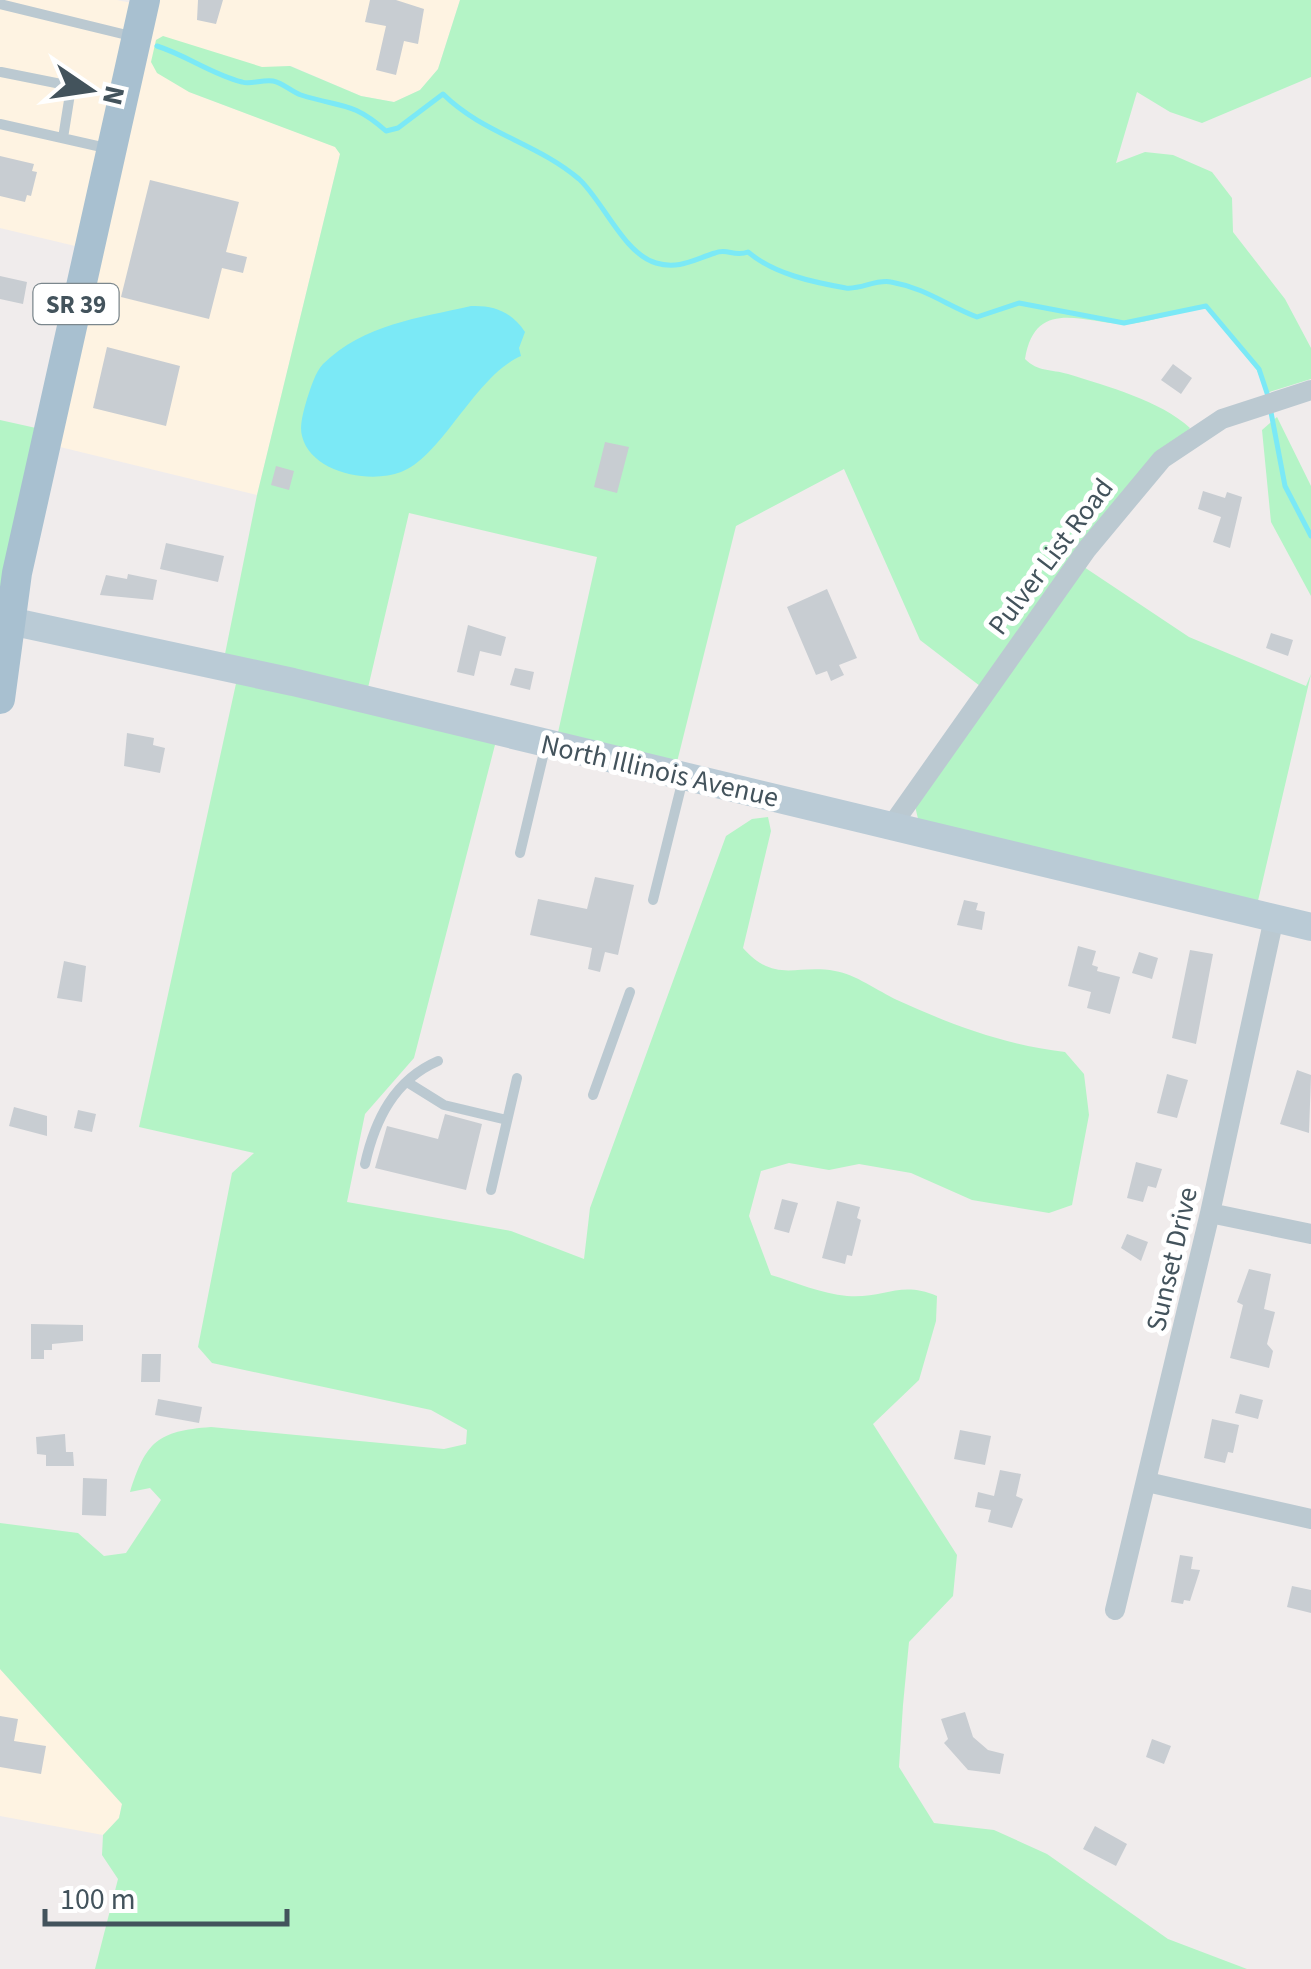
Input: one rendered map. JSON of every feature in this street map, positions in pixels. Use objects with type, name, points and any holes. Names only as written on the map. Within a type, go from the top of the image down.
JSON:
[{"type":"main road","name":"SR 39","points":[[0,689],[4,620],[144,0]]},
{"type":"street","name":"Pulver List Road","points":[[892,825],[1034,622],[1138,485],[1191,437],[1268,403],[1311,390]]},
{"type":"street","name":"North Illinois Avenue","points":[[4,620],[194,659],[1311,927]]},
{"type":"street","name":"Sunset Drive","points":[[1115,1610],[1210,1213],[1274,918]]},
{"type":"street","points":[[1210,1213],[1311,1234]]},
{"type":"street","points":[[1147,1482],[1311,1518]]},
{"type":"lane","points":[[0,4],[136,37]]},
{"type":"lane","points":[[1,72],[66,85],[70,94],[63,138]]},
{"type":"lane","points":[[0,124],[111,149]]},
{"type":"lane","points":[[520,852],[546,743]]},
{"type":"lane","points":[[654,900],[684,776]]},
{"type":"lane","points":[[593,1096],[630,992]]},
{"type":"lane","points":[[365,1164],[374,1122],[407,1082],[438,1060]]},
{"type":"lane","points":[[491,1190],[516,1078]]},
{"type":"lane","points":[[407,1082],[444,1105],[507,1120]]},
{"type":"shaded area","points":[[0,0],[117,0],[151,7],[153,0],[460,0],[438,69],[420,90],[394,102],[361,96],[291,66],[262,68],[163,37],[156,40],[189,92],[336,147],[340,154],[257,495],[56,446],[96,251],[0,228]]},
{"type":"shaded area","points":[[0,1669],[122,1804],[119,1818],[103,1835],[0,1816]]},
{"type":"green space","points":[[460,0],[1311,0],[1311,77],[1202,123],[1170,112],[1137,92],[1116,163],[1145,152],[1173,155],[1212,172],[1232,198],[1233,232],[1285,299],[1311,348],[1311,379],[1266,393],[1257,370],[1205,307],[1136,323],[1069,318],[1041,325],[1031,338],[1025,359],[1030,363],[1133,395],[1190,428],[980,686],[920,640],[844,469],[736,526],[676,766],[557,737],[597,557],[409,513],[367,692],[224,659],[257,495],[340,154],[335,147],[189,92],[157,73],[151,62],[156,40],[163,36],[262,67],[290,66],[361,96],[394,102],[420,90],[438,69]]},
{"type":"green space","points":[[1277,417],[1311,486],[1311,596],[1271,522],[1262,430]]},
{"type":"green space","points":[[0,420],[36,428],[0,592]]},
{"type":"green space","points":[[1084,567],[1189,637],[1306,686],[1311,674],[1257,905],[919,823],[915,806]]},
{"type":"green space","points":[[237,679],[496,741],[414,1058],[365,1114],[347,1202],[511,1231],[584,1259],[590,1208],[726,836],[752,819],[768,817],[771,831],[743,948],[754,959],[776,969],[843,973],[959,1026],[1065,1052],[1084,1074],[1089,1115],[1072,1205],[1049,1213],[972,1200],[911,1173],[859,1164],[829,1170],[789,1163],[761,1171],[749,1216],[771,1275],[838,1295],[913,1290],[937,1296],[936,1321],[919,1380],[873,1424],[957,1555],[953,1596],[909,1642],[903,1705],[899,1767],[934,1823],[994,1830],[1047,1854],[1168,1939],[1247,1969],[95,1969],[118,1879],[102,1855],[103,1835],[119,1818],[122,1804],[0,1669],[0,1523],[78,1533],[104,1556],[126,1553],[161,1500],[150,1488],[130,1492],[142,1461],[156,1442],[193,1429],[211,1427],[444,1449],[466,1444],[467,1430],[431,1410],[212,1363],[198,1347],[232,1173],[254,1153],[139,1127]]},
{"type":"water","points":[[471,306],[495,309],[514,319],[525,332],[519,348],[521,356],[489,380],[431,450],[401,472],[374,477],[343,472],[317,459],[308,449],[301,427],[310,390],[323,364],[374,331]]},
{"type":"building","points":[[198,0],[223,0],[216,24],[197,20]]},
{"type":"building","points":[[370,0],[396,0],[424,9],[418,44],[404,41],[396,75],[376,70],[386,26],[365,22]]},
{"type":"building","points":[[0,156],[34,164],[32,171],[37,172],[31,196],[27,195],[25,202],[0,196]]},
{"type":"building","points":[[150,180],[239,202],[226,252],[247,257],[243,273],[222,268],[209,319],[121,297]]},
{"type":"building","points":[[0,276],[27,282],[23,304],[0,299]]},
{"type":"building","points":[[107,347],[180,366],[166,426],[93,408]]},
{"type":"building","points":[[1173,364],[1192,378],[1181,394],[1161,380]]},
{"type":"building","points":[[605,442],[629,447],[617,493],[594,487]]},
{"type":"building","points":[[276,466],[294,471],[289,490],[271,485]]},
{"type":"building","points":[[1203,491],[1225,498],[1227,492],[1242,497],[1230,548],[1213,542],[1221,517],[1198,509]]},
{"type":"building","points":[[166,543],[224,556],[218,582],[160,569]]},
{"type":"building","points":[[128,574],[157,580],[153,600],[100,595],[106,575],[127,579]]},
{"type":"building","points":[[827,589],[857,658],[839,665],[844,675],[831,681],[827,671],[816,675],[787,607]]},
{"type":"building","points":[[468,625],[506,637],[501,656],[480,651],[474,676],[457,672]]},
{"type":"building","points":[[1271,633],[1293,640],[1288,656],[1266,648]]},
{"type":"building","points":[[515,668],[534,672],[530,690],[510,685]]},
{"type":"building","points":[[127,733],[154,738],[153,745],[165,748],[160,773],[124,766]]},
{"type":"building","points":[[595,877],[634,885],[618,955],[605,952],[600,972],[588,969],[592,948],[530,935],[538,899],[587,909]]},
{"type":"building","points":[[964,900],[978,903],[976,910],[985,912],[982,930],[957,925]]},
{"type":"building","points":[[1078,946],[1096,951],[1092,965],[1098,967],[1097,971],[1120,977],[1110,1014],[1087,1008],[1091,992],[1068,986]]},
{"type":"building","points":[[1190,950],[1213,954],[1196,1044],[1172,1038]]},
{"type":"building","points":[[1139,952],[1158,958],[1152,979],[1132,973]]},
{"type":"building","points":[[64,961],[86,966],[82,1002],[57,998]]},
{"type":"building","points":[[1297,1070],[1311,1075],[1309,1133],[1280,1124]]},
{"type":"building","points":[[1167,1074],[1188,1080],[1177,1118],[1157,1113]]},
{"type":"building","points":[[14,1107],[47,1116],[47,1136],[9,1126]]},
{"type":"building","points":[[78,1110],[96,1114],[92,1132],[74,1128]]},
{"type":"building","points":[[445,1114],[482,1124],[466,1190],[375,1168],[387,1126],[438,1139]]},
{"type":"building","points":[[1136,1162],[1162,1169],[1156,1188],[1148,1186],[1143,1202],[1127,1198]]},
{"type":"building","points":[[782,1199],[798,1203],[789,1233],[774,1229]]},
{"type":"building","points":[[837,1201],[860,1207],[857,1218],[861,1220],[852,1256],[847,1255],[845,1264],[822,1258]]},
{"type":"building","points":[[1127,1234],[1148,1242],[1141,1261],[1121,1248]]},
{"type":"building","points":[[1249,1269],[1271,1274],[1264,1309],[1275,1312],[1267,1344],[1273,1351],[1269,1368],[1230,1358],[1243,1305],[1237,1302]]},
{"type":"building","points":[[31,1324],[83,1325],[83,1341],[52,1344],[52,1350],[44,1350],[44,1359],[31,1359]]},
{"type":"building","points":[[142,1354],[161,1354],[160,1382],[141,1382]]},
{"type":"building","points":[[1240,1394],[1263,1400],[1258,1419],[1235,1413]]},
{"type":"building","points":[[158,1399],[202,1407],[199,1423],[155,1415]]},
{"type":"building","points":[[1212,1419],[1239,1425],[1233,1453],[1228,1452],[1225,1463],[1204,1458]]},
{"type":"building","points":[[960,1430],[991,1436],[985,1465],[954,1459]]},
{"type":"building","points":[[65,1434],[66,1452],[73,1452],[74,1466],[46,1466],[46,1455],[37,1454],[36,1437]]},
{"type":"building","points":[[1000,1470],[1021,1474],[1016,1496],[1023,1499],[1012,1528],[988,1522],[991,1510],[975,1507],[978,1492],[994,1496]]},
{"type":"building","points":[[83,1478],[107,1479],[106,1516],[82,1515]]},
{"type":"building","points":[[1180,1555],[1193,1557],[1191,1569],[1200,1570],[1190,1601],[1184,1600],[1183,1604],[1171,1602]]},
{"type":"building","points":[[1292,1586],[1311,1590],[1311,1613],[1287,1607]]},
{"type":"building","points":[[965,1712],[973,1737],[988,1750],[1004,1754],[1000,1774],[968,1770],[944,1743],[948,1739],[941,1719]]},
{"type":"building","points":[[0,1716],[18,1719],[14,1741],[46,1746],[41,1774],[0,1767]]},
{"type":"building","points":[[1152,1739],[1171,1746],[1164,1764],[1146,1757]]},
{"type":"building","points":[[1095,1826],[1127,1844],[1116,1866],[1083,1849]]},
{"type":"waterway","points":[[157,46],[231,79],[246,83],[273,81],[301,95],[355,110],[386,131],[398,128],[443,94],[475,119],[546,156],[579,179],[634,249],[644,258],[664,265],[719,252],[748,252],[781,271],[820,283],[851,288],[885,281],[903,285],[977,317],[1019,303],[1124,323],[1206,306],[1259,369],[1268,396]]},
{"type":"waterway","points":[[1270,407],[1285,486],[1311,536]]}]
